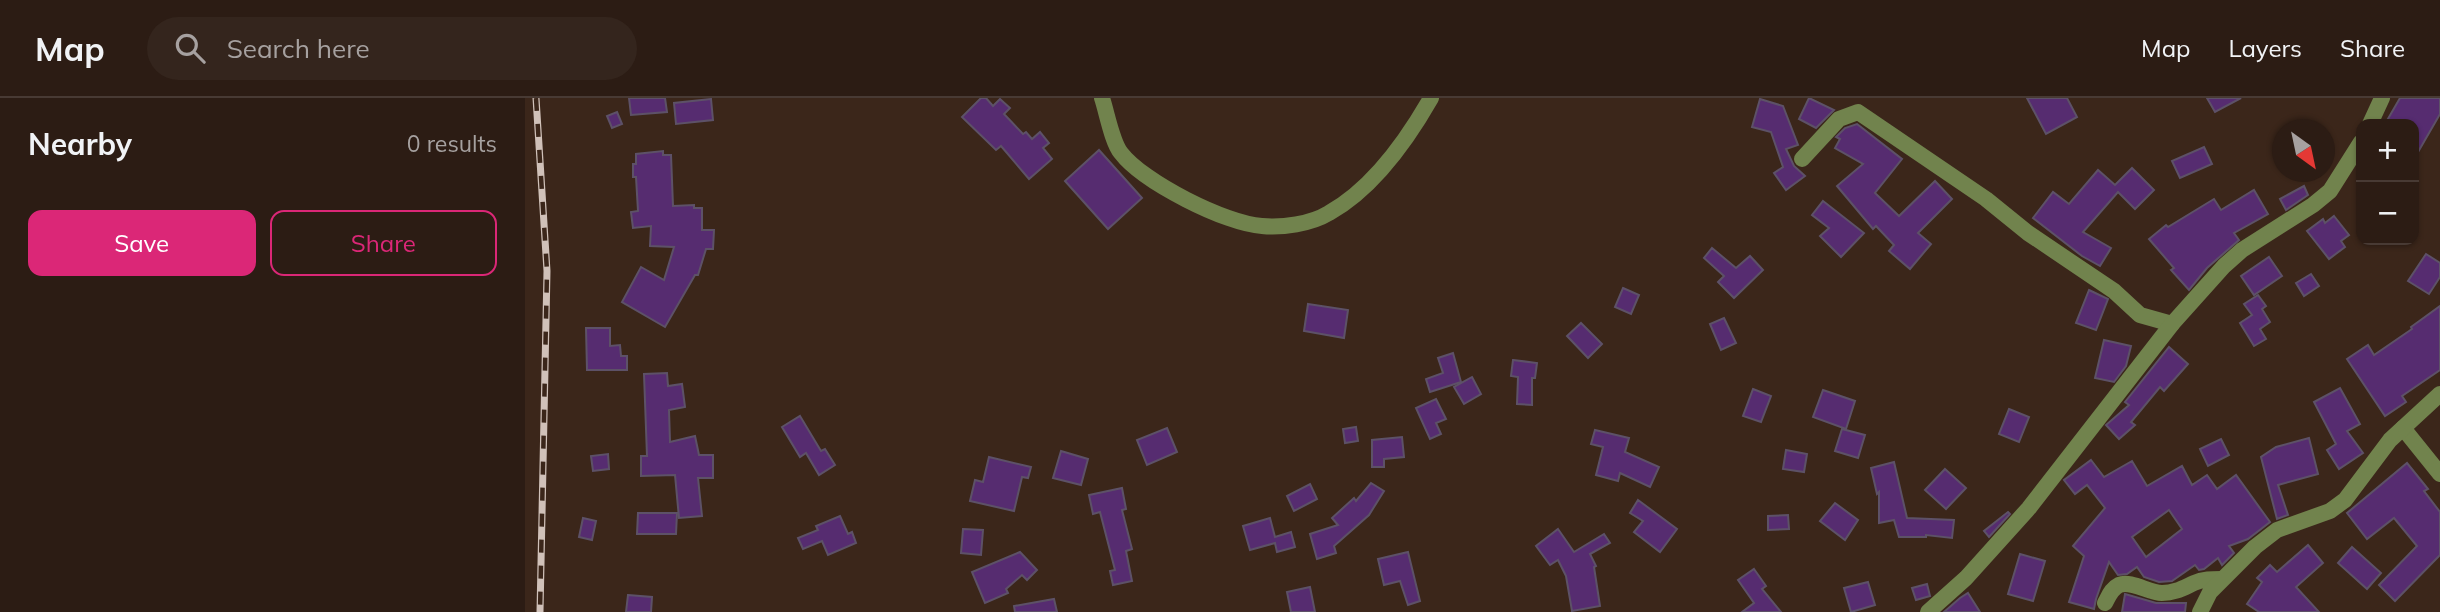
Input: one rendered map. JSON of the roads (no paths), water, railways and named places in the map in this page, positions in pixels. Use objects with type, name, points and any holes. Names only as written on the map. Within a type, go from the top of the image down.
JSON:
[{"type":"street","points":[[1102,98],[1120,152],[1137,169],[1215,214],[1261,226],[1318,218],[1342,204],[1386,163],[1413,130],[1431,98]]},
{"type":"street","points":[[2372,119],[2382,98]]},
{"type":"street","points":[[1802,159],[1839,118],[1858,112],[2114,291],[2140,315],[2172,324]]},
{"type":"street","points":[[1928,612],[1966,578],[2036,500],[2172,324],[2224,266],[2242,250],[2313,205],[2330,191],[2356,150]]},
{"type":"street","points":[[2200,612],[2210,592],[2221,579],[2255,547],[2277,530],[2330,511],[2344,500],[2383,449],[2440,394]]},
{"type":"street","points":[[2403,428],[2440,474]]},
{"type":"street","points":[[2105,603],[2113,589],[2121,584],[2167,593],[2207,579],[2221,579]]},
{"type":"railway","points":[[536,98],[547,271],[540,612]]}]
